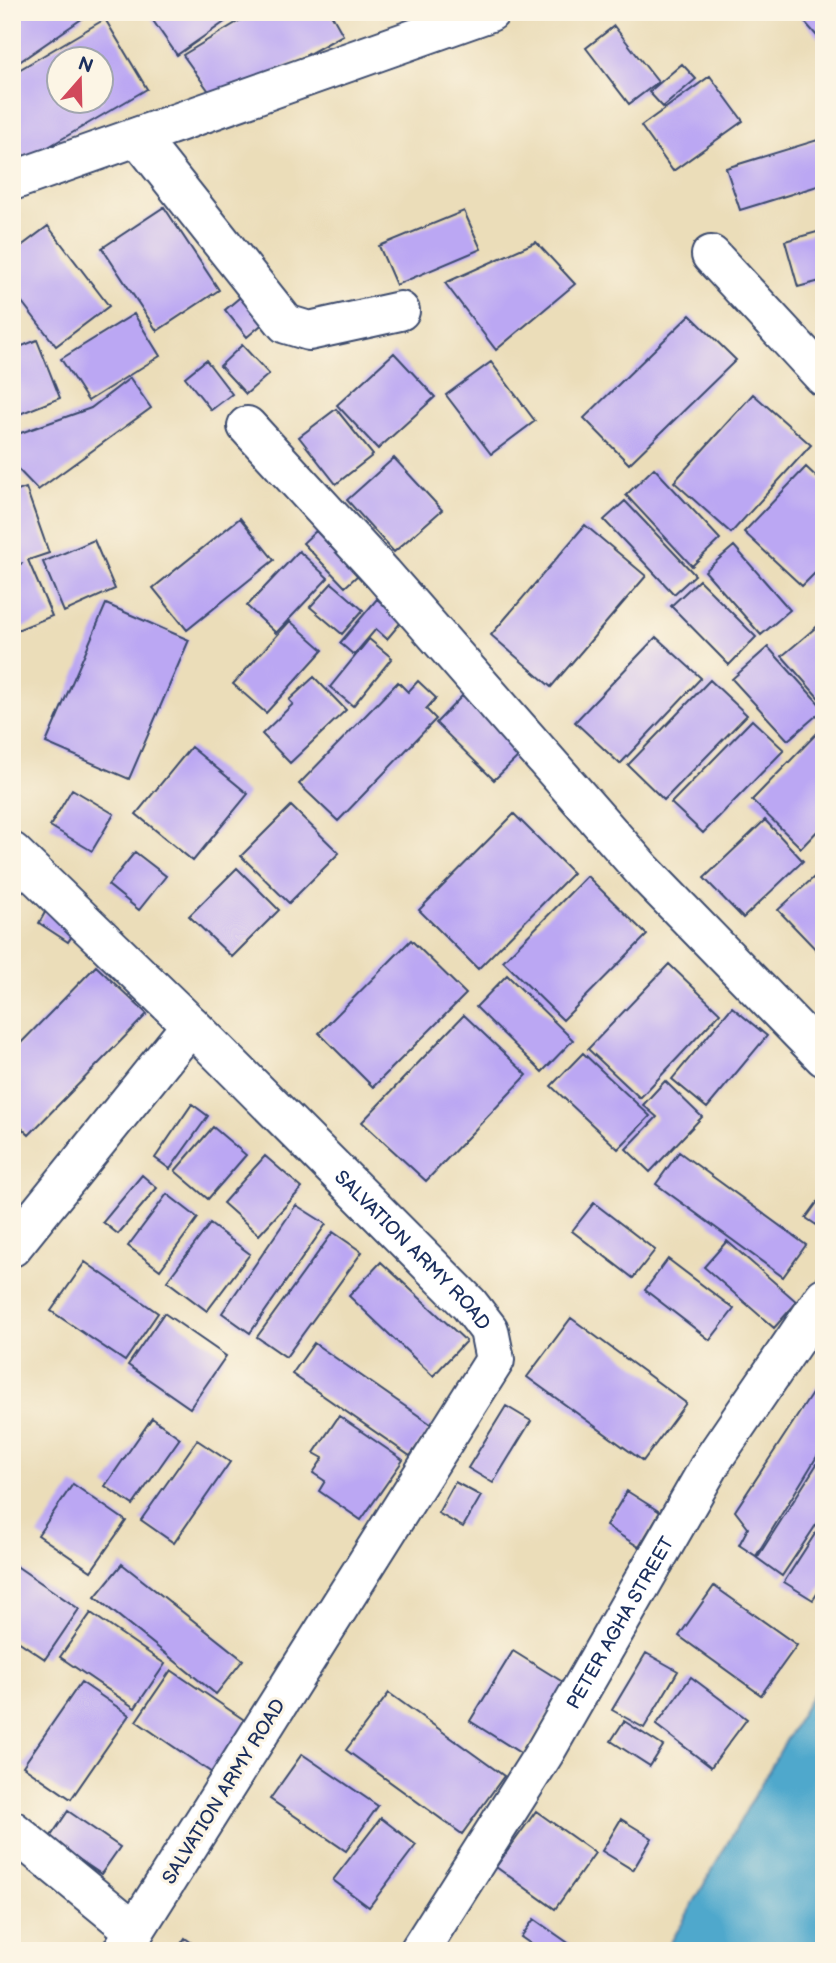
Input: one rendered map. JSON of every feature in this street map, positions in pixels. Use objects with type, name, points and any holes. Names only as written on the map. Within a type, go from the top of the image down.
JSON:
[{"type":"street","points":[[12,181],[138,137],[405,26],[490,12]]},
{"type":"street","points":[[138,137],[286,324],[309,331],[400,311]]},
{"type":"street","points":[[711,255],[824,377]]},
{"type":"street","points":[[247,426],[383,574],[644,872],[824,1057]]},
{"type":"street","name":"SALVATION ARMY ROAD","points":[[12,852],[191,1025],[469,1304],[489,1330],[495,1360],[129,1941]]},
{"type":"street","points":[[12,1247],[191,1025]]},
{"type":"street","name":"PETER AGHA STREET","points":[[419,1951],[545,1752],[714,1458],[824,1297]]},
{"type":"street","points":[[12,1830],[129,1941]]},
{"type":"water","points":[[824,1674],[824,1951],[666,1951]]},
{"type":"building","points":[[12,12],[79,12],[83,18],[12,67]]},
{"type":"building","points":[[147,12],[239,12],[177,55]]},
{"type":"building","points":[[254,12],[330,12],[343,35],[218,104],[183,55]]},
{"type":"building","points":[[796,12],[824,12],[824,44]]},
{"type":"building","points":[[105,19],[147,89],[116,107],[116,46],[59,46]]},
{"type":"building","points":[[614,26],[658,82],[629,104],[586,48]]},
{"type":"building","points":[[46,54],[46,116],[101,116],[26,160],[12,137],[12,74]]},
{"type":"building","points":[[682,64],[696,79],[663,107],[649,92]]},
{"type":"building","points":[[710,76],[743,121],[673,171],[641,126]]},
{"type":"building","points":[[824,138],[824,184],[740,210],[726,168]]},
{"type":"building","points":[[164,207],[219,290],[157,331],[102,248]]},
{"type":"building","points":[[464,211],[481,249],[396,285],[379,246]]},
{"type":"building","points":[[48,226],[109,306],[56,346],[12,289],[12,253]]},
{"type":"building","points":[[824,230],[824,280],[798,287],[785,241]]},
{"type":"building","points":[[536,242],[575,284],[496,350],[445,283]]},
{"type":"building","points":[[245,293],[267,320],[247,337],[225,310]]},
{"type":"building","points":[[134,314],[160,356],[88,401],[61,359]]},
{"type":"building","points":[[690,315],[736,360],[629,464],[584,418]]},
{"type":"building","points":[[37,340],[60,398],[12,417],[12,350]]},
{"type":"building","points":[[242,345],[269,374],[246,394],[220,366]]},
{"type":"building","points":[[394,353],[435,397],[378,449],[337,405]]},
{"type":"building","points":[[206,360],[232,394],[211,410],[185,377]]},
{"type":"building","points":[[491,362],[535,421],[491,454],[446,395]]},
{"type":"building","points":[[130,378],[151,408],[38,490],[12,463],[12,436],[91,408]]},
{"type":"building","points":[[753,394],[811,445],[731,533],[674,482]]},
{"type":"building","points":[[336,409],[373,455],[336,484],[299,437]]},
{"type":"building","points":[[394,458],[442,510],[394,552],[347,500]]},
{"type":"building","points":[[806,467],[824,484],[824,564],[802,586],[744,532]]},
{"type":"building","points":[[654,468],[720,539],[692,566],[626,495]]},
{"type":"building","points":[[26,488],[49,553],[28,560],[52,616],[12,632],[12,567],[23,563],[12,566],[12,540],[16,539],[12,530],[12,493]]},
{"type":"building","points":[[625,501],[695,575],[674,594],[604,520]]},
{"type":"building","points":[[240,518],[274,560],[187,630],[153,588]]},
{"type":"building","points":[[585,525],[646,576],[551,687],[491,635]]},
{"type":"building","points":[[316,531],[358,575],[345,587],[303,543]]},
{"type":"building","points":[[94,540],[115,589],[64,612],[43,562]]},
{"type":"building","points":[[734,546],[790,610],[761,635],[705,571]]},
{"type":"building","points":[[299,551],[328,578],[276,633],[247,606]]},
{"type":"building","points":[[699,580],[756,637],[729,665],[671,606]]},
{"type":"building","points":[[332,583],[363,610],[342,634],[310,607]]},
{"type":"building","points":[[377,599],[402,621],[387,639],[376,629],[354,655],[340,643]]},
{"type":"building","points":[[106,604],[189,640],[129,779],[46,743]]},
{"type":"building","points":[[290,621],[323,650],[266,713],[233,684]]},
{"type":"building","points":[[820,624],[824,629],[824,704],[782,656]]},
{"type":"building","points":[[656,637],[701,678],[620,764],[575,722]]},
{"type":"building","points":[[369,639],[392,658],[353,706],[330,687]]},
{"type":"building","points":[[768,647],[824,709],[788,740],[732,679]]},
{"type":"building","points":[[314,677],[346,710],[290,763],[262,734],[293,704],[289,700]]},
{"type":"building","points":[[710,680],[747,715],[664,800],[628,765]]},
{"type":"building","points":[[418,681],[436,698],[426,709],[436,719],[338,821],[299,784],[398,682],[408,692]]},
{"type":"building","points":[[463,695],[522,753],[494,780],[436,723]]},
{"type":"building","points":[[752,720],[784,750],[703,833],[671,803]]},
{"type":"building","points":[[824,726],[824,824],[801,848],[752,800]]},
{"type":"building","points":[[191,747],[248,794],[193,861],[136,814]]},
{"type":"building","points":[[72,789],[114,814],[92,851],[50,826]]},
{"type":"building","points":[[291,806],[339,853],[289,903],[241,856]]},
{"type":"building","points":[[514,814],[573,873],[478,969],[419,910]]},
{"type":"building","points":[[765,820],[803,861],[743,918],[704,878]]},
{"type":"building","points":[[135,852],[166,876],[139,910],[108,885]]},
{"type":"building","points":[[237,868],[279,910],[232,957],[189,916]]},
{"type":"building","points":[[824,868],[824,958],[778,910]]},
{"type":"building","points":[[587,876],[647,935],[563,1020],[503,961]]},
{"type":"building","points":[[47,909],[77,928],[68,942],[39,923]]},
{"type":"building","points":[[411,940],[466,994],[373,1087],[319,1033]]},
{"type":"building","points":[[669,964],[720,1013],[640,1098],[588,1049]]},
{"type":"building","points":[[96,966],[147,1014],[29,1135],[12,1119],[12,1052]]},
{"type":"building","points":[[507,975],[573,1040],[542,1072],[476,1007]]},
{"type":"building","points":[[732,1007],[767,1036],[707,1108],[672,1079]]},
{"type":"building","points":[[464,1015],[527,1075],[426,1181],[362,1122]]},
{"type":"building","points":[[583,1053],[650,1116],[618,1149],[551,1086]]},
{"type":"building","points":[[665,1081],[702,1117],[650,1172],[626,1149],[657,1117],[643,1105]]},
{"type":"building","points":[[192,1104],[208,1116],[170,1169],[155,1158]]},
{"type":"building","points":[[213,1127],[246,1155],[208,1199],[175,1171]]},
{"type":"building","points":[[679,1152],[806,1245],[783,1277],[656,1184]]},
{"type":"building","points":[[265,1156],[302,1188],[259,1235],[223,1203]]},
{"type":"building","points":[[142,1175],[157,1188],[118,1234],[103,1222]]},
{"type":"building","points":[[824,1193],[824,1230],[806,1218]]},
{"type":"building","points":[[167,1194],[198,1218],[160,1270],[128,1246]]},
{"type":"building","points":[[594,1203],[655,1250],[633,1278],[572,1231]]},
{"type":"building","points":[[296,1205],[326,1224],[250,1333],[222,1313]]},
{"type":"building","points":[[210,1224],[250,1254],[207,1311],[167,1281]]},
{"type":"building","points":[[333,1232],[362,1252],[286,1357],[257,1337]]},
{"type":"building","points":[[727,1241],[797,1302],[774,1328],[704,1267]]},
{"type":"building","points":[[668,1259],[734,1309],[710,1340],[645,1290]]},
{"type":"building","points":[[85,1262],[158,1313],[125,1361],[51,1311]]},
{"type":"building","points":[[381,1262],[466,1341],[433,1376],[349,1296]]},
{"type":"building","points":[[164,1313],[226,1356],[190,1408],[128,1365]]},
{"type":"building","points":[[571,1318],[686,1403],[643,1461],[527,1377]]},
{"type":"building","points":[[314,1343],[432,1425],[410,1456],[292,1374]]},
{"type":"building","points":[[817,1386],[824,1390],[824,1445],[756,1556],[739,1545],[748,1528],[735,1511]]},
{"type":"building","points":[[506,1406],[531,1421],[493,1483],[468,1468]]},
{"type":"building","points":[[339,1416],[403,1460],[361,1520],[319,1491],[325,1481],[313,1473],[323,1458],[314,1453]]},
{"type":"building","points":[[152,1418],[180,1438],[133,1505],[105,1486]]},
{"type":"building","points":[[197,1440],[230,1462],[174,1543],[141,1520]]},
{"type":"building","points":[[824,1453],[824,1513],[782,1576],[757,1558]]},
{"type":"building","points":[[455,1482],[481,1496],[463,1527],[438,1513]]},
{"type":"building","points":[[73,1484],[126,1521],[91,1571],[38,1535]]},
{"type":"building","points":[[627,1491],[660,1512],[639,1547],[606,1526]]},
{"type":"building","points":[[824,1520],[824,1583],[813,1600],[784,1582]]},
{"type":"building","points":[[12,1563],[79,1609],[45,1659],[12,1637]]},
{"type":"building","points":[[122,1564],[243,1660],[216,1694],[95,1597]]},
{"type":"building","points":[[714,1586],[797,1645],[761,1695],[679,1636]]},
{"type":"building","points":[[91,1613],[165,1664],[135,1708],[60,1657]]},
{"type":"building","points":[[513,1651],[566,1684],[522,1754],[470,1721]]},
{"type":"building","points":[[646,1653],[678,1671],[644,1728],[612,1710]]},
{"type":"building","points":[[171,1670],[256,1728],[221,1779],[136,1721]]},
{"type":"building","points":[[691,1677],[747,1719],[711,1767],[656,1725]]},
{"type":"building","points":[[81,1682],[129,1715],[71,1799],[23,1766]]},
{"type":"building","points":[[389,1693],[504,1776],[462,1834],[346,1750]]},
{"type":"building","points":[[624,1721],[663,1746],[650,1766],[611,1741]]},
{"type":"building","points":[[302,1754],[378,1806],[346,1851],[270,1799]]},
{"type":"building","points":[[68,1811],[120,1847],[101,1874],[49,1839]]},
{"type":"building","points":[[536,1811],[595,1853],[555,1909],[496,1867]]},
{"type":"building","points":[[381,1818],[416,1845],[369,1907],[333,1880]]},
{"type":"building","points":[[621,1819],[652,1838],[633,1870],[602,1851]]},
{"type":"building","points":[[534,1919],[574,1947],[571,1951],[541,1951],[521,1937]]},
{"type":"building","points":[[185,1938],[203,1951],[176,1951]]}]
